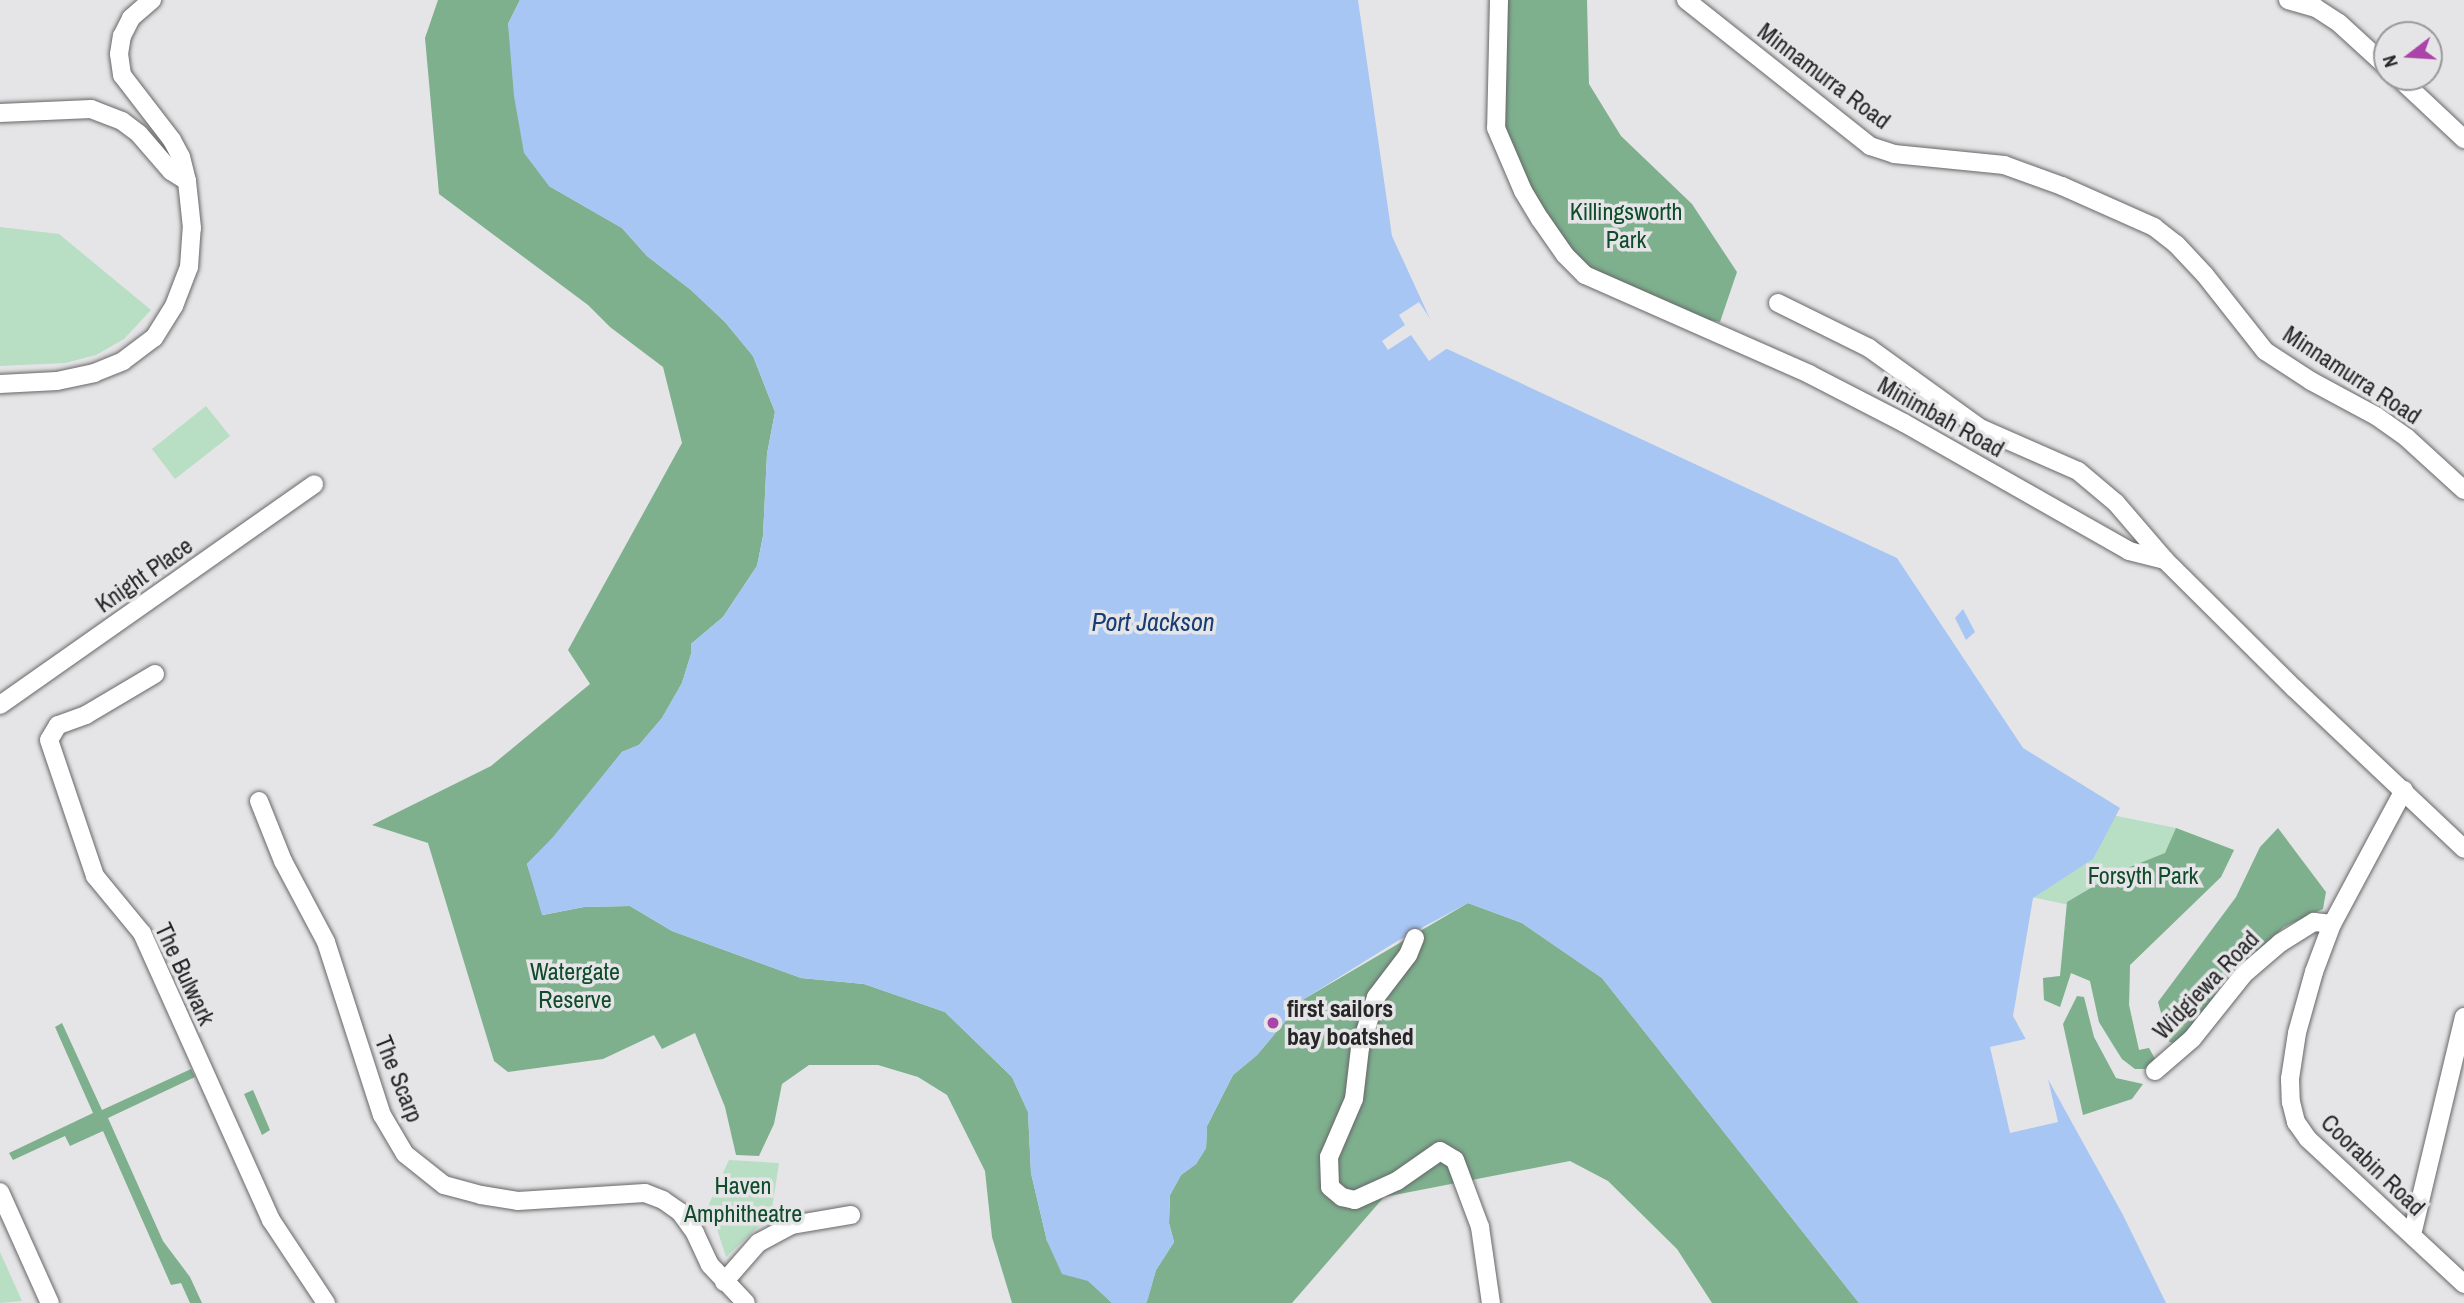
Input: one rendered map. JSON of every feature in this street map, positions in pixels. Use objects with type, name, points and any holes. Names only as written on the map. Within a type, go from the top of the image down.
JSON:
[{"type":"street","points":[[0,384],[57,381],[94,373],[123,361],[153,338],[174,306],[189,267],[192,228],[187,181],[181,157],[172,140],[122,75],[119,54],[122,36],[131,19],[152,0]]},
{"type":"street","name":"Minimbah Road","points":[[1499,0],[1496,128],[1523,191],[1565,255],[1585,275],[1809,374],[1904,423],[2129,551],[2165,559]]},
{"type":"street","name":"Minnamurra Road","points":[[1686,0],[1870,146],[1894,155],[2004,165],[2062,186],[2154,227],[2176,244],[2205,275],[2265,351],[2311,381],[2376,416],[2416,446],[2464,490]]},
{"type":"street","points":[[2288,0],[2316,8],[2339,23],[2373,54]]},
{"type":"street","points":[[2413,91],[2464,139]]},
{"type":"street","points":[[0,114],[91,109],[122,121],[139,134],[171,171],[187,181]]},
{"type":"street","points":[[1778,303],[1877,353],[1947,407],[1980,428],[2078,471],[2116,503],[2165,559],[2294,688],[2464,849]]},
{"type":"street","name":"Knight Place","points":[[0,705],[314,484]]},
{"type":"street","name":"The Bulwark","points":[[155,674],[96,709],[58,726],[48,740],[95,876],[142,933],[271,1220],[326,1303]]},
{"type":"street","name":"Coorabin Road","points":[[2404,790],[2332,924],[2314,972],[2297,1033],[2290,1079],[2293,1112],[2308,1139],[2464,1284]]},
{"type":"street","name":"The Scarp","points":[[259,801],[283,860],[326,942],[382,1115],[405,1154],[444,1185],[481,1195],[518,1201],[645,1193],[663,1200],[680,1212],[695,1233],[710,1265],[746,1303]]},
{"type":"street","name":"Widgiewa Road","points":[[2155,1071],[2192,1039],[2244,974],[2280,943],[2314,922],[2332,924]]},
{"type":"street","points":[[1415,938],[1408,954],[1376,997],[1360,1048],[1354,1099],[1329,1157],[1330,1187],[1342,1197],[1355,1200],[1397,1181],[1440,1151],[1455,1160],[1480,1227],[1492,1303]]},
{"type":"street","points":[[2412,1235],[2464,1017]]},
{"type":"street","points":[[0,1192],[50,1303]]},
{"type":"street","points":[[724,1282],[758,1244],[792,1225],[851,1215]]},
{"type":"green space","name":"Watergate Reserve","points":[[438,0],[520,0],[508,24],[549,186],[622,228],[647,256],[691,290],[725,322],[753,356],[775,412],[767,454],[763,536],[757,566],[723,617],[691,644],[691,654],[682,683],[662,718],[639,745],[622,752],[553,838],[527,864],[543,915],[584,907],[630,906],[672,931],[801,978],[864,984],[945,1012],[1012,1077],[1028,1112],[1031,1173],[1047,1241],[1112,1303],[1012,1303],[992,1237],[985,1171],[947,1095],[918,1077],[878,1065],[809,1065],[782,1084],[774,1124],[759,1156],[736,1155],[725,1107],[695,1033],[662,1049],[654,1035],[603,1059],[508,1072],[494,1061],[428,843],[372,825],[491,766],[590,684],[568,650],[682,443],[663,367],[610,327],[588,305],[439,194],[425,38]]},
{"type":"green space","name":"Killingsworth Park","points":[[1500,0],[1587,0],[1589,84],[1621,136],[1692,204],[1737,272],[1720,322],[1666,312],[1585,275],[1523,191],[1496,128]]},
{"type":"green space","points":[[0,227],[59,234],[151,310],[124,339],[96,355],[65,363],[0,366]]},
{"type":"green space","points":[[206,406],[230,436],[175,479],[152,449]]},
{"type":"green space","name":"Forsyth Park","points":[[2112,815],[2176,828],[2234,850],[2221,877],[2130,965],[2129,1005],[2139,1050],[2149,1048],[2155,1059],[2145,1069],[2135,1069],[2122,1059],[2112,1044],[2099,1022],[2090,981],[2071,973],[2060,1007],[2044,1000],[2043,978],[2060,976],[2069,905],[2032,897]]},
{"type":"green space","name":"Forsyth Park","points":[[2176,828],[2234,850],[2221,877],[2130,965],[2129,1005],[2139,1050],[2149,1048],[2155,1059],[2145,1069],[2135,1069],[2122,1059],[2099,1022],[2090,981],[2071,973],[2060,1007],[2044,1000],[2043,978],[2060,976],[2067,902],[2120,871],[2165,853]]},
{"type":"green space","points":[[2278,828],[2326,892],[2323,909],[2284,927],[2223,982],[2192,1030],[2178,1044],[2169,1042],[2158,1002],[2236,897],[2260,847]]},
{"type":"green space","points":[[1468,903],[1522,923],[1602,978],[1859,1303],[1712,1303],[1677,1249],[1608,1181],[1570,1161],[1384,1197],[1292,1303],[1146,1303],[1156,1270],[1174,1242],[1169,1223],[1170,1195],[1181,1175],[1196,1164],[1206,1148],[1207,1126],[1233,1075],[1257,1055],[1304,999]]},
{"type":"green space","points":[[2077,996],[2084,997],[2094,1037],[2116,1078],[2143,1084],[2132,1099],[2083,1115],[2063,1024]]},
{"type":"green space","points":[[62,1023],[102,1110],[191,1069],[195,1077],[108,1118],[163,1241],[190,1277],[202,1303],[190,1303],[181,1283],[171,1285],[103,1131],[70,1146],[65,1136],[13,1160],[9,1153],[93,1113],[55,1027]]},
{"type":"green space","points":[[253,1090],[270,1130],[262,1135],[244,1094]]},
{"type":"green space","name":"Haven Amphitheatre","points":[[729,1160],[779,1163],[771,1215],[726,1257],[709,1204]]},
{"type":"green space","points":[[0,1252],[22,1301],[0,1303]]},
{"type":"water","name":"Port Jackson","points":[[520,0],[1358,0],[1392,236],[1443,347],[1897,558],[2023,748],[2120,808],[2093,859],[2033,898],[2013,1016],[2123,1215],[2166,1303],[1859,1303],[1602,978],[1522,923],[1468,903],[1399,940],[1304,999],[1257,1055],[1233,1075],[1207,1126],[1206,1148],[1196,1164],[1181,1175],[1170,1195],[1169,1223],[1174,1242],[1156,1270],[1146,1303],[1112,1303],[1088,1281],[1062,1274],[1047,1241],[1031,1173],[1028,1112],[1012,1077],[945,1012],[864,984],[801,978],[672,931],[630,906],[584,907],[542,915],[527,864],[553,837],[622,752],[639,745],[662,718],[682,683],[691,654],[691,644],[723,617],[757,566],[763,536],[767,454],[775,412],[753,356],[725,322],[691,290],[647,256],[622,228],[549,186],[524,153],[514,96],[508,24]]},
{"type":"water","points":[[1963,609],[1975,632],[1966,640],[1955,618]]},
{"type":"pier","points":[[1419,302],[1449,347],[1429,361],[1411,335],[1388,350],[1382,341],[1405,325],[1399,315]]},
{"type":"pier","points":[[2030,1038],[2045,1066],[2058,1122],[2010,1133],[1990,1047]]},
{"type":"place","name":"first sailors bay boatshed","points":[[1273,1023]]}]
